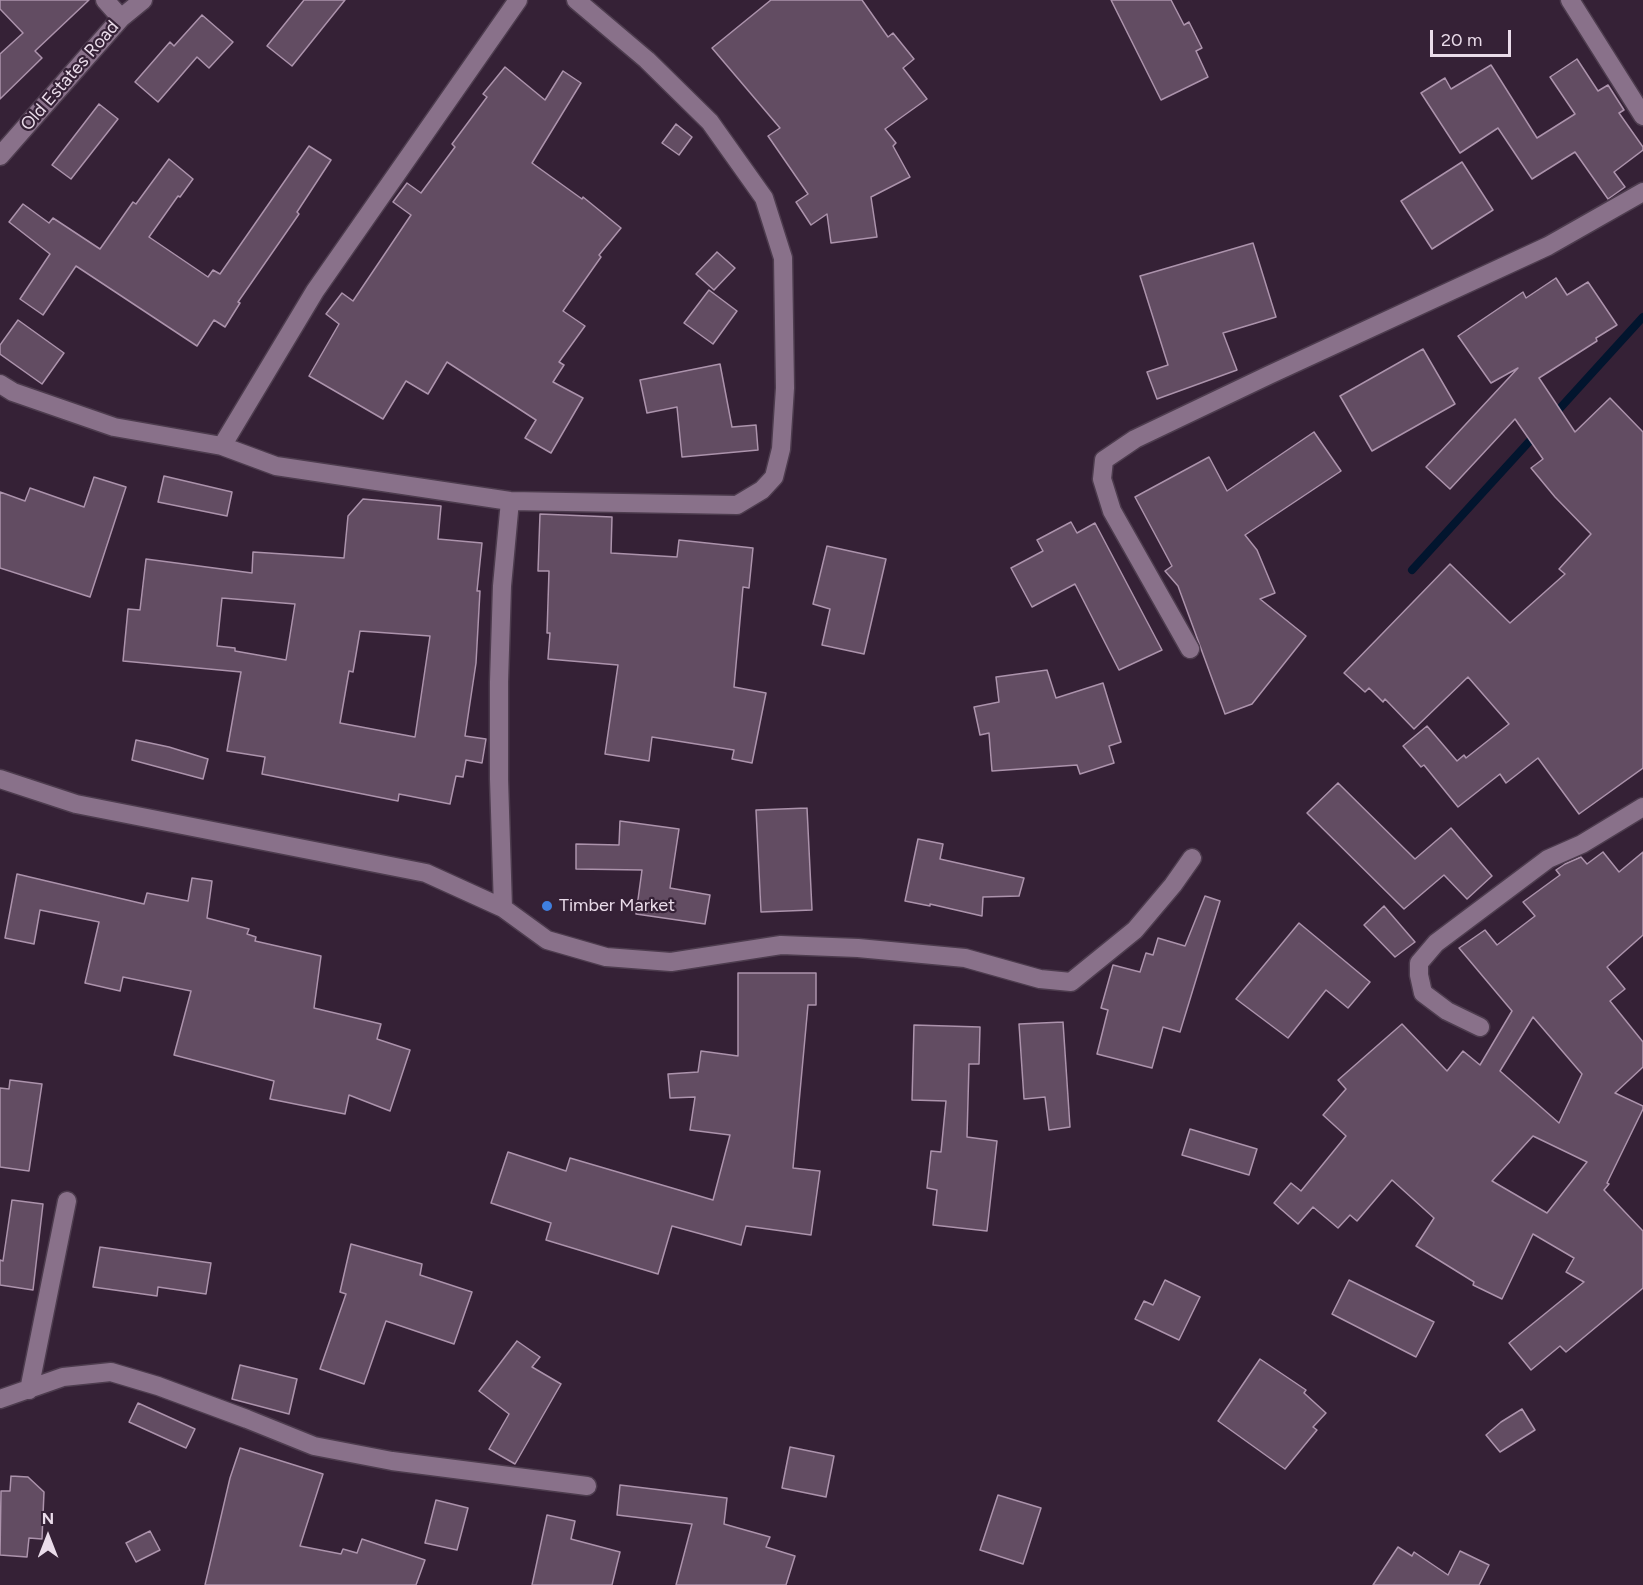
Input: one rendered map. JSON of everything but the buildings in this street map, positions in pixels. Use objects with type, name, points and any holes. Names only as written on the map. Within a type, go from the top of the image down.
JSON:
[{"type":"street","points":[[105,0],[121,18]]},
{"type":"street","name":"Old Estates Road","points":[[0,156],[121,18],[143,0]]},
{"type":"street","points":[[222,446],[315,291],[518,0]]},
{"type":"street","points":[[0,384],[13,392],[114,427],[222,446],[276,466],[510,501],[737,505],[762,490],[774,477],[781,448],[785,388],[783,258],[764,198],[710,122],[647,60],[576,0]]},
{"type":"street","points":[[1570,0],[1643,116]]},
{"type":"street","points":[[1190,649],[1112,511],[1102,479],[1104,460],[1135,439],[1197,409],[1548,246],[1643,192]]},
{"type":"street","points":[[502,908],[499,682],[502,586],[510,501]]},
{"type":"street","points":[[0,779],[76,804],[426,873],[502,908],[547,940],[606,957],[671,962],[781,945],[858,948],[965,958],[1040,979],[1071,982],[1135,930],[1173,885],[1192,858]]},
{"type":"street","points":[[1480,1027],[1447,1011],[1423,993],[1419,963],[1436,943],[1548,859],[1582,844],[1643,807]]},
{"type":"street","points":[[29,1390],[68,1201]]},
{"type":"street","points":[[0,1399],[63,1377],[111,1372],[158,1386],[314,1446],[392,1461],[587,1486]]},
{"type":"waterway","points":[[1552,417],[1643,317]]},
{"type":"waterway","points":[[1412,570],[1537,433]]},
{"type":"place","name":"Timber Market","points":[[547,906]]}]
